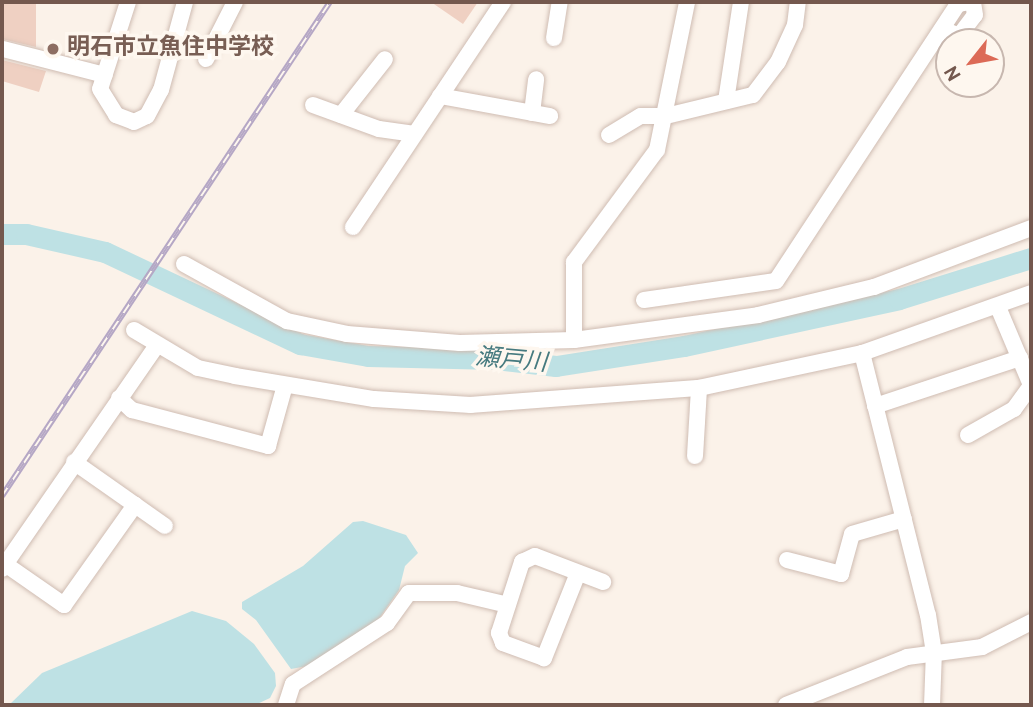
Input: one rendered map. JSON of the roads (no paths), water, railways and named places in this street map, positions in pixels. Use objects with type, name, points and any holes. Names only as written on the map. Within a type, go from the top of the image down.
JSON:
[{"type":"street","points":[[128,2],[100,89],[116,115],[134,122],[146,116],[161,90],[185,2]]},
{"type":"street","points":[[206,59],[235,2]]},
{"type":"street","points":[[353,227],[503,2]]},
{"type":"street","points":[[554,38],[561,2]]},
{"type":"street","points":[[574,340],[575,262],[657,150],[687,2]]},
{"type":"street","points":[[726,101],[741,2]]},
{"type":"street","points":[[609,135],[641,116],[666,116],[753,94],[778,62],[796,25],[798,2]]},
{"type":"street","points":[[644,300],[776,281],[958,4],[971,2]]},
{"type":"street","points":[[3,49],[105,75]]},
{"type":"street","points":[[341,116],[385,59]]},
{"type":"street","points":[[532,113],[536,79]]},
{"type":"street","points":[[440,96],[550,116]]},
{"type":"street","points":[[313,105],[379,129],[415,134]]},
{"type":"street","points":[[184,264],[287,321],[347,334],[460,344],[574,340],[758,315],[848,293],[944,264],[1031,228]]},
{"type":"street","points":[[134,330],[156,347],[198,368],[374,399],[471,405],[699,388],[862,353],[999,307],[1031,293]]},
{"type":"street","points":[[968,435],[1014,409],[1031,386],[999,307]]},
{"type":"street","points":[[135,505],[64,605],[4,567],[156,347]]},
{"type":"street","points":[[862,353],[934,651],[932,705]]},
{"type":"street","points":[[875,405],[1020,358]]},
{"type":"street","points":[[119,398],[132,410],[268,446],[285,385]]},
{"type":"street","points":[[695,456],[699,388]]},
{"type":"street","points":[[74,462],[165,526]]},
{"type":"street","points":[[786,561],[842,573],[852,534],[904,519]]},
{"type":"street","points":[[578,573],[544,658],[503,643],[499,633],[522,562],[535,556],[603,582]]},
{"type":"street","points":[[286,705],[293,684],[387,623],[409,593],[457,593],[508,605]]},
{"type":"street","points":[[786,705],[830,690],[856,674],[934,651],[982,647],[1031,622]]},
{"type":"water","points":[[363,521],[406,535],[418,553],[405,566],[399,590],[378,620],[313,665],[291,669],[256,620],[242,609],[242,602],[303,566],[353,522]]},
{"type":"water","points":[[192,611],[226,621],[254,644],[275,673],[276,686],[270,698],[255,705],[9,705],[42,673]]},
{"type":"waterway","name":"瀬戸川","points":[[2,234],[26,234],[105,252],[300,344],[368,356],[496,359],[556,366],[684,346],[899,299],[1031,258]]},
{"type":"railway","points":[[2,496],[330,2]]},
{"type":"place","name":"明石市立魚住中学校","points":[[53,49]]}]
